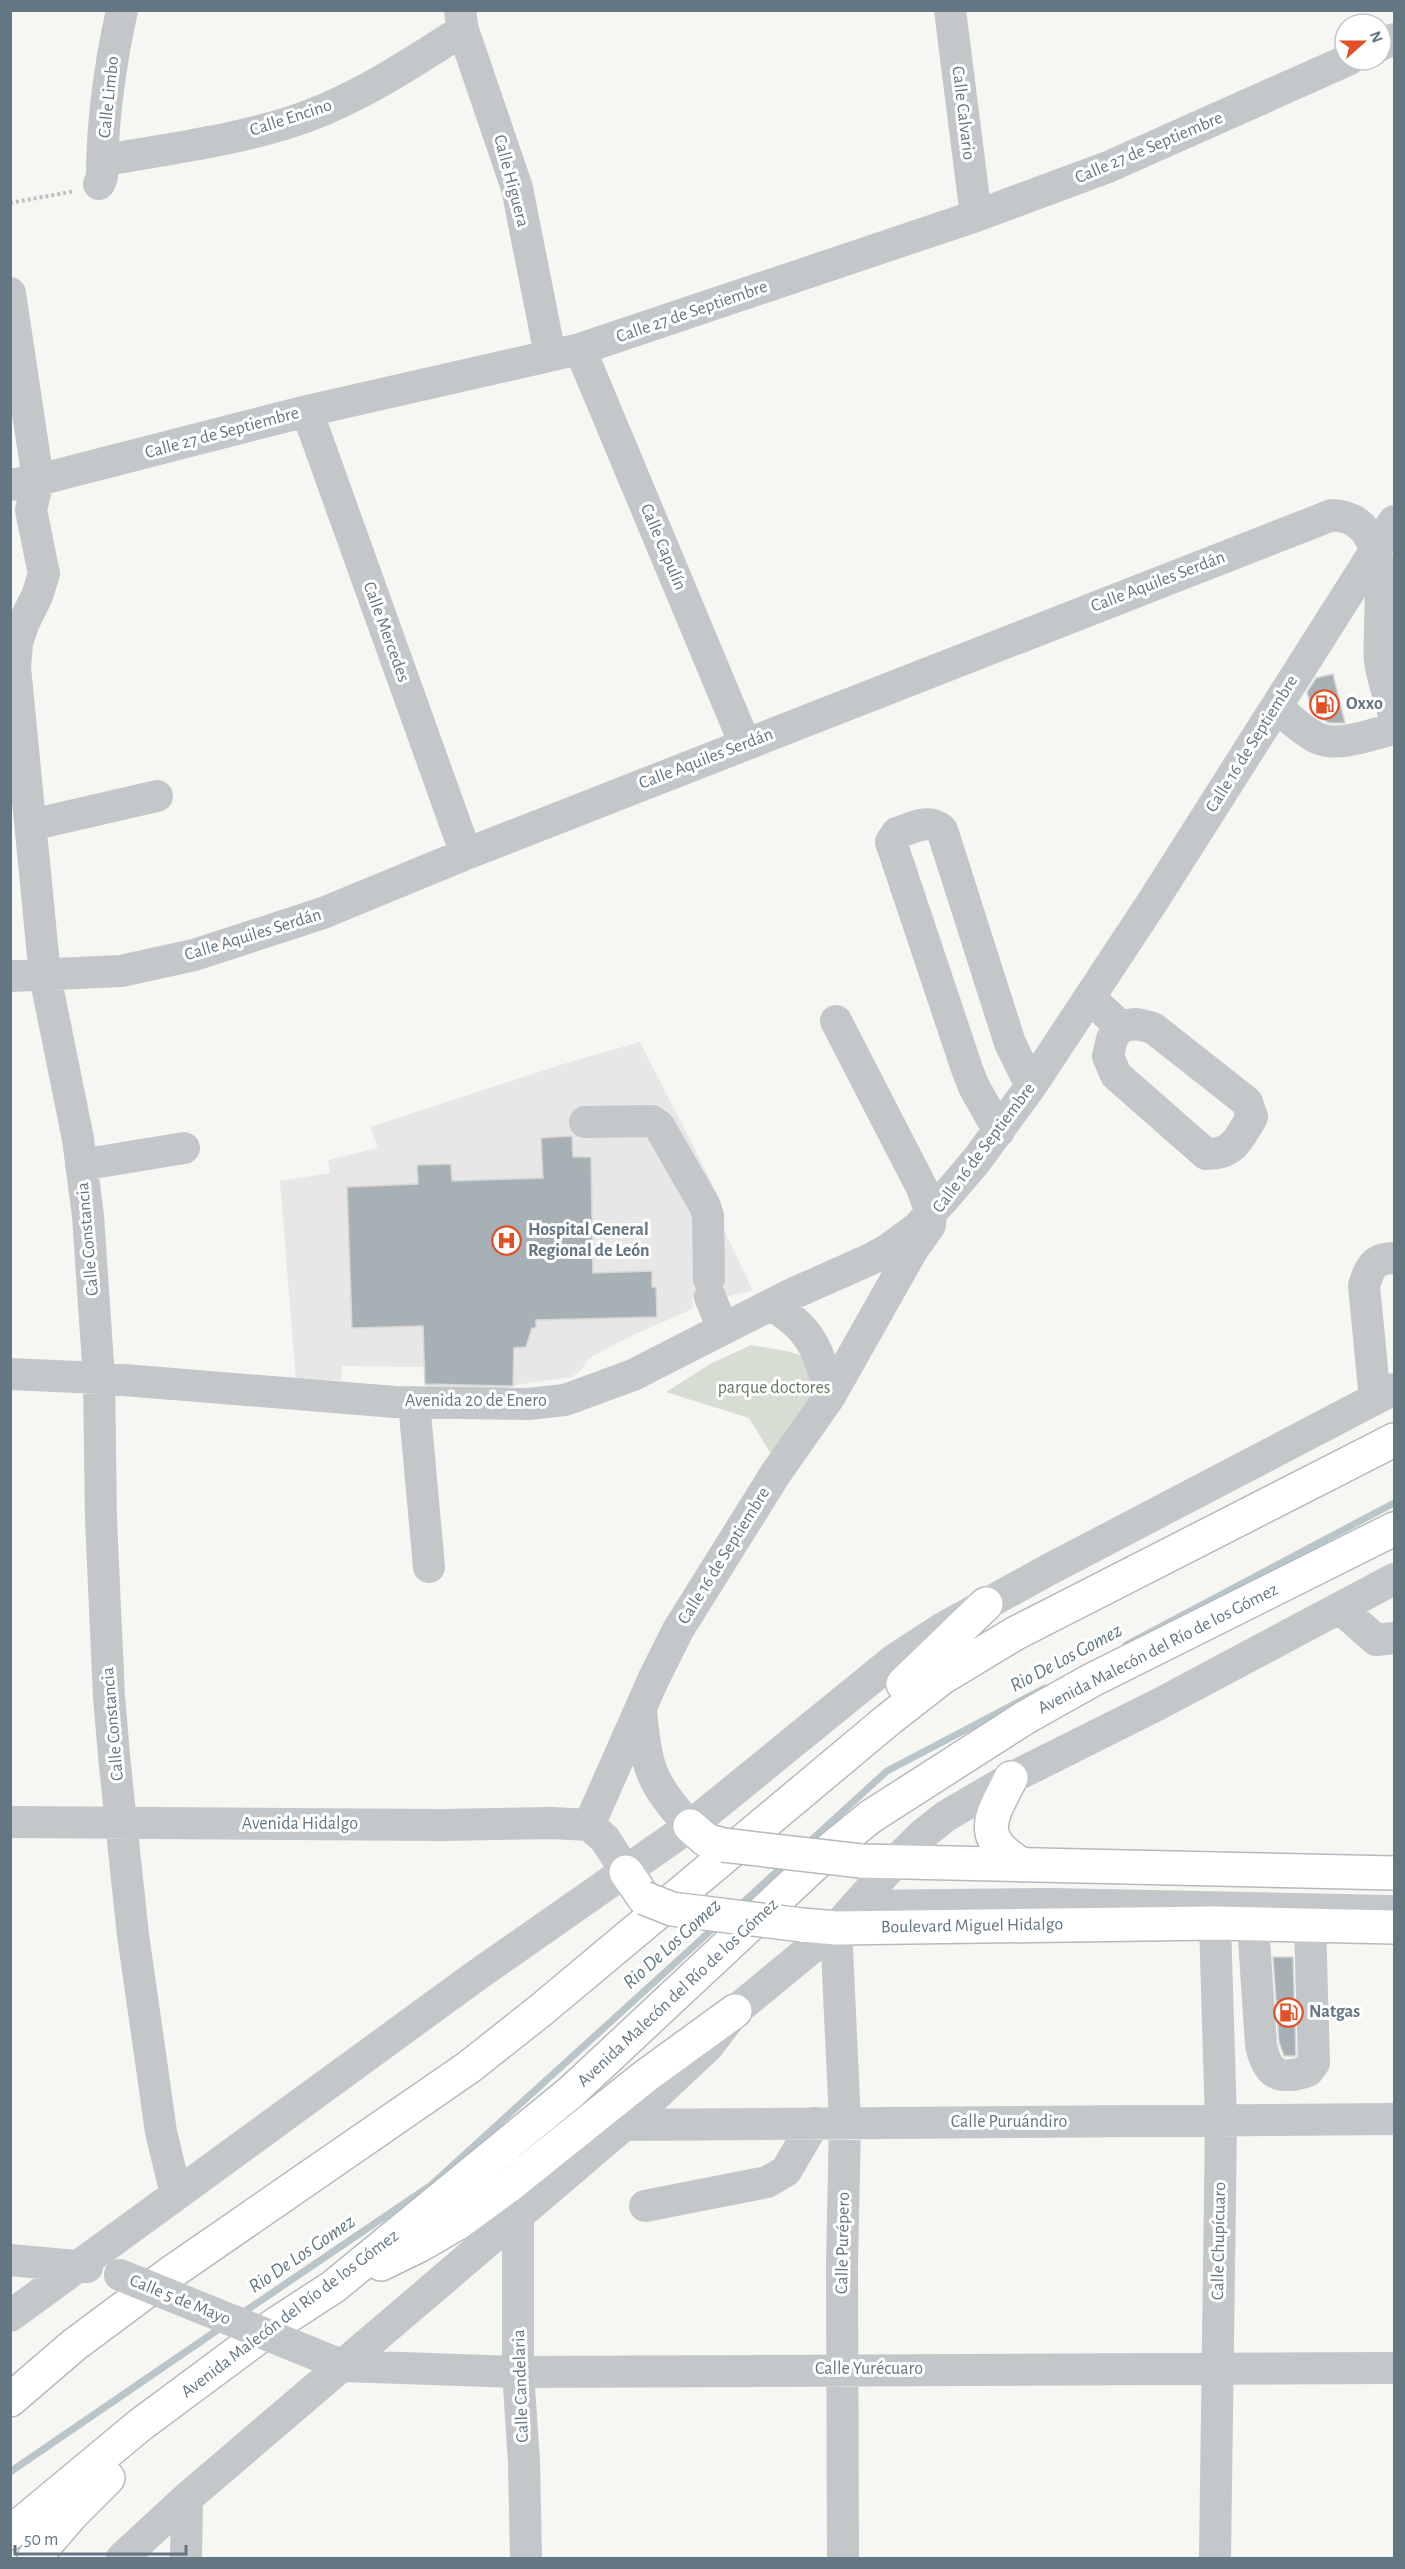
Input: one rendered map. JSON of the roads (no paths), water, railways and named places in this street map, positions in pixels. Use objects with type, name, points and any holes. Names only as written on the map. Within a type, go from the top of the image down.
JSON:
[{"type":"main road","points":[[10,2400],[74,2345],[172,2272],[469,2067],[542,2010],[734,1843],[943,1677],[979,1653],[1395,1440]]},
{"type":"main road","name":"Avenida Malecón del Río de los Gómez","points":[[10,2533],[140,2425],[276,2324],[333,2286],[571,2092],[832,1848],[870,1817],[1026,1717],[1092,1680],[1395,1529]]},
{"type":"main road","points":[[734,1843],[799,1774],[936,1654],[986,1604]]},
{"type":"main road","points":[[1011,1778],[993,1815],[991,1828],[993,1839],[1000,1848],[1022,1865]]},
{"type":"main road","points":[[690,1826],[706,1840],[881,1865],[944,1862],[1395,1873]]},
{"type":"main road","name":"Boulevard Miguel Hidalgo","points":[[635,1885],[672,1909],[802,1925],[846,1917],[1310,1924],[1395,1928]]},
{"type":"main road","points":[[333,2286],[420,2245],[458,2223],[507,2187],[643,2078],[735,2011]]},
{"type":"main road","points":[[10,2377],[74,2345]]},
{"type":"main road","points":[[34,2559],[73,2513],[208,2376]]},
{"type":"street","name":"Calle Limbo","points":[[101,172],[112,57],[122,10]]},
{"type":"street","name":"Calle Calvario","points":[[950,10],[976,216]]},
{"type":"street","name":"Calle Encino","points":[[101,172],[308,116],[392,76],[461,20]]},
{"type":"street","name":"Calle Higuera","points":[[461,20],[517,188],[550,355]]},
{"type":"street","name":"Calle 27 de Septiembre","points":[[24,482],[307,411],[580,350],[976,216],[1108,167],[1333,67]]},
{"type":"street","name":"Calle Constancia","points":[[10,293],[24,482],[44,574],[38,596],[16,643],[15,667],[45,976],[81,1165],[92,1269],[99,1378],[101,1519],[109,1697],[133,1935],[161,2132],[176,2194]]},
{"type":"street","name":"Calle Capulín","points":[[580,350],[745,744]]},
{"type":"street","name":"Calle Mercedes","points":[[307,411],[466,854]]},
{"type":"street","name":"Calle Aquiles Serdán","points":[[10,976],[121,971],[194,955],[323,913],[466,854],[1332,515],[1351,519],[1364,529],[1376,551]]},
{"type":"street","name":"Calle 16 de Septiembre","points":[[589,1825],[640,1708],[678,1630],[776,1473],[830,1396],[913,1249],[930,1225],[931,1213],[999,1131],[1031,1086],[1090,998],[1395,521]]},
{"type":"street","points":[[1376,551],[1380,579],[1380,662],[1395,715]]},
{"type":"street","points":[[1276,707],[1309,733],[1329,741],[1395,729]]},
{"type":"street","points":[[31,825],[158,796]]},
{"type":"street","points":[[999,1131],[974,1087],[963,1058],[891,842],[897,833],[928,823],[936,824],[942,830],[1010,1043],[1031,1086]]},
{"type":"street","points":[[1090,998],[1120,1026],[1137,1024],[1153,1028],[1247,1102],[1252,1117],[1234,1146],[1220,1155],[1206,1154],[1116,1075],[1108,1056],[1112,1039],[1120,1026]]},
{"type":"street","points":[[836,1020],[921,1188],[931,1213]]},
{"type":"street","points":[[585,1122],[652,1121],[659,1126],[705,1206],[708,1216],[710,1288],[723,1329]]},
{"type":"street","points":[[81,1165],[184,1148]]},
{"type":"street","name":"Avenida 20 de Enero","points":[[10,1374],[99,1378],[414,1402],[528,1404],[565,1400],[633,1375],[771,1305],[871,1260],[902,1240],[931,1213]]},
{"type":"street","points":[[10,2316],[473,1978],[635,1885],[690,1826],[894,1660],[943,1628],[1048,1570],[1385,1394],[1364,1286],[1369,1269],[1373,1264],[1379,1260],[1395,1258]]},
{"type":"street","points":[[771,1305],[797,1322],[811,1339],[821,1359],[830,1396]]},
{"type":"street","points":[[414,1402],[429,1567]]},
{"type":"street","points":[[122,2559],[336,2363],[624,2125],[708,2046],[735,2011],[846,1917],[881,1865],[946,1816],[1011,1778],[1161,1703],[1395,1579]]},
{"type":"street","points":[[1340,1608],[1376,1640],[1395,1638]]},
{"type":"street","points":[[640,1708],[645,1755],[655,1783],[690,1826]]},
{"type":"street","name":"Avenida Hidalgo","points":[[10,1822],[442,1825],[552,1822],[589,1825]]},
{"type":"street","points":[[589,1825],[605,1839],[635,1885]]},
{"type":"street","points":[[881,1865],[1252,1884],[1395,1884]]},
{"type":"street","points":[[846,1917],[1052,1904],[1395,1911]]},
{"type":"street","name":"Calle Purépero","points":[[843,2559],[842,2369],[846,1917]]},
{"type":"street","name":"Calle Chupícuaro","points":[[1215,1923],[1221,2122],[1215,2559]]},
{"type":"street","points":[[1253,1924],[1260,2035],[1265,2064],[1270,2070],[1286,2074],[1308,2071],[1314,2062],[1310,1924]]},
{"type":"street","name":"Calle Puruándiro","points":[[624,2125],[1395,2119]]},
{"type":"street","points":[[645,2206],[767,2182],[786,2171],[814,2122]]},
{"type":"street","name":"Calle Candelaria","points":[[518,2214],[518,2372],[524,2462],[526,2559]]},
{"type":"street","name":"Calle 5 de Mayo","points":[[10,2260],[80,2265],[120,2276],[336,2363]]},
{"type":"street","name":"Calle Yurécuaro","points":[[336,2363],[518,2372],[1395,2368]]},
{"type":"street","points":[[186,2559],[187,2498]]},
{"type":"waterway","name":"Rio De Los Gomez","points":[[1126,1645],[1394,1503]]},
{"type":"waterway","name":"Rio De Los Gomez","points":[[808,1843],[887,1771],[1045,1688]]},
{"type":"waterway","name":"Rio De Los Gomez","points":[[739,1906],[786,1863]]},
{"type":"waterway","name":"Rio De Los Gomez","points":[[241,2314],[430,2186],[717,1925]]},
{"type":"waterway","name":"Rio De Los Gomez","points":[[10,2472],[222,2327]]},
{"type":"place","name":"Oxxo","points":[[1325,704]]},
{"type":"place","name":"Hospital General Regional de León","points":[[507,1240]]},
{"type":"place","name":"Natgas","points":[[1288,2012]]},
{"type":"park label","name":"parque doctores","points":[[774,1388]]}]
